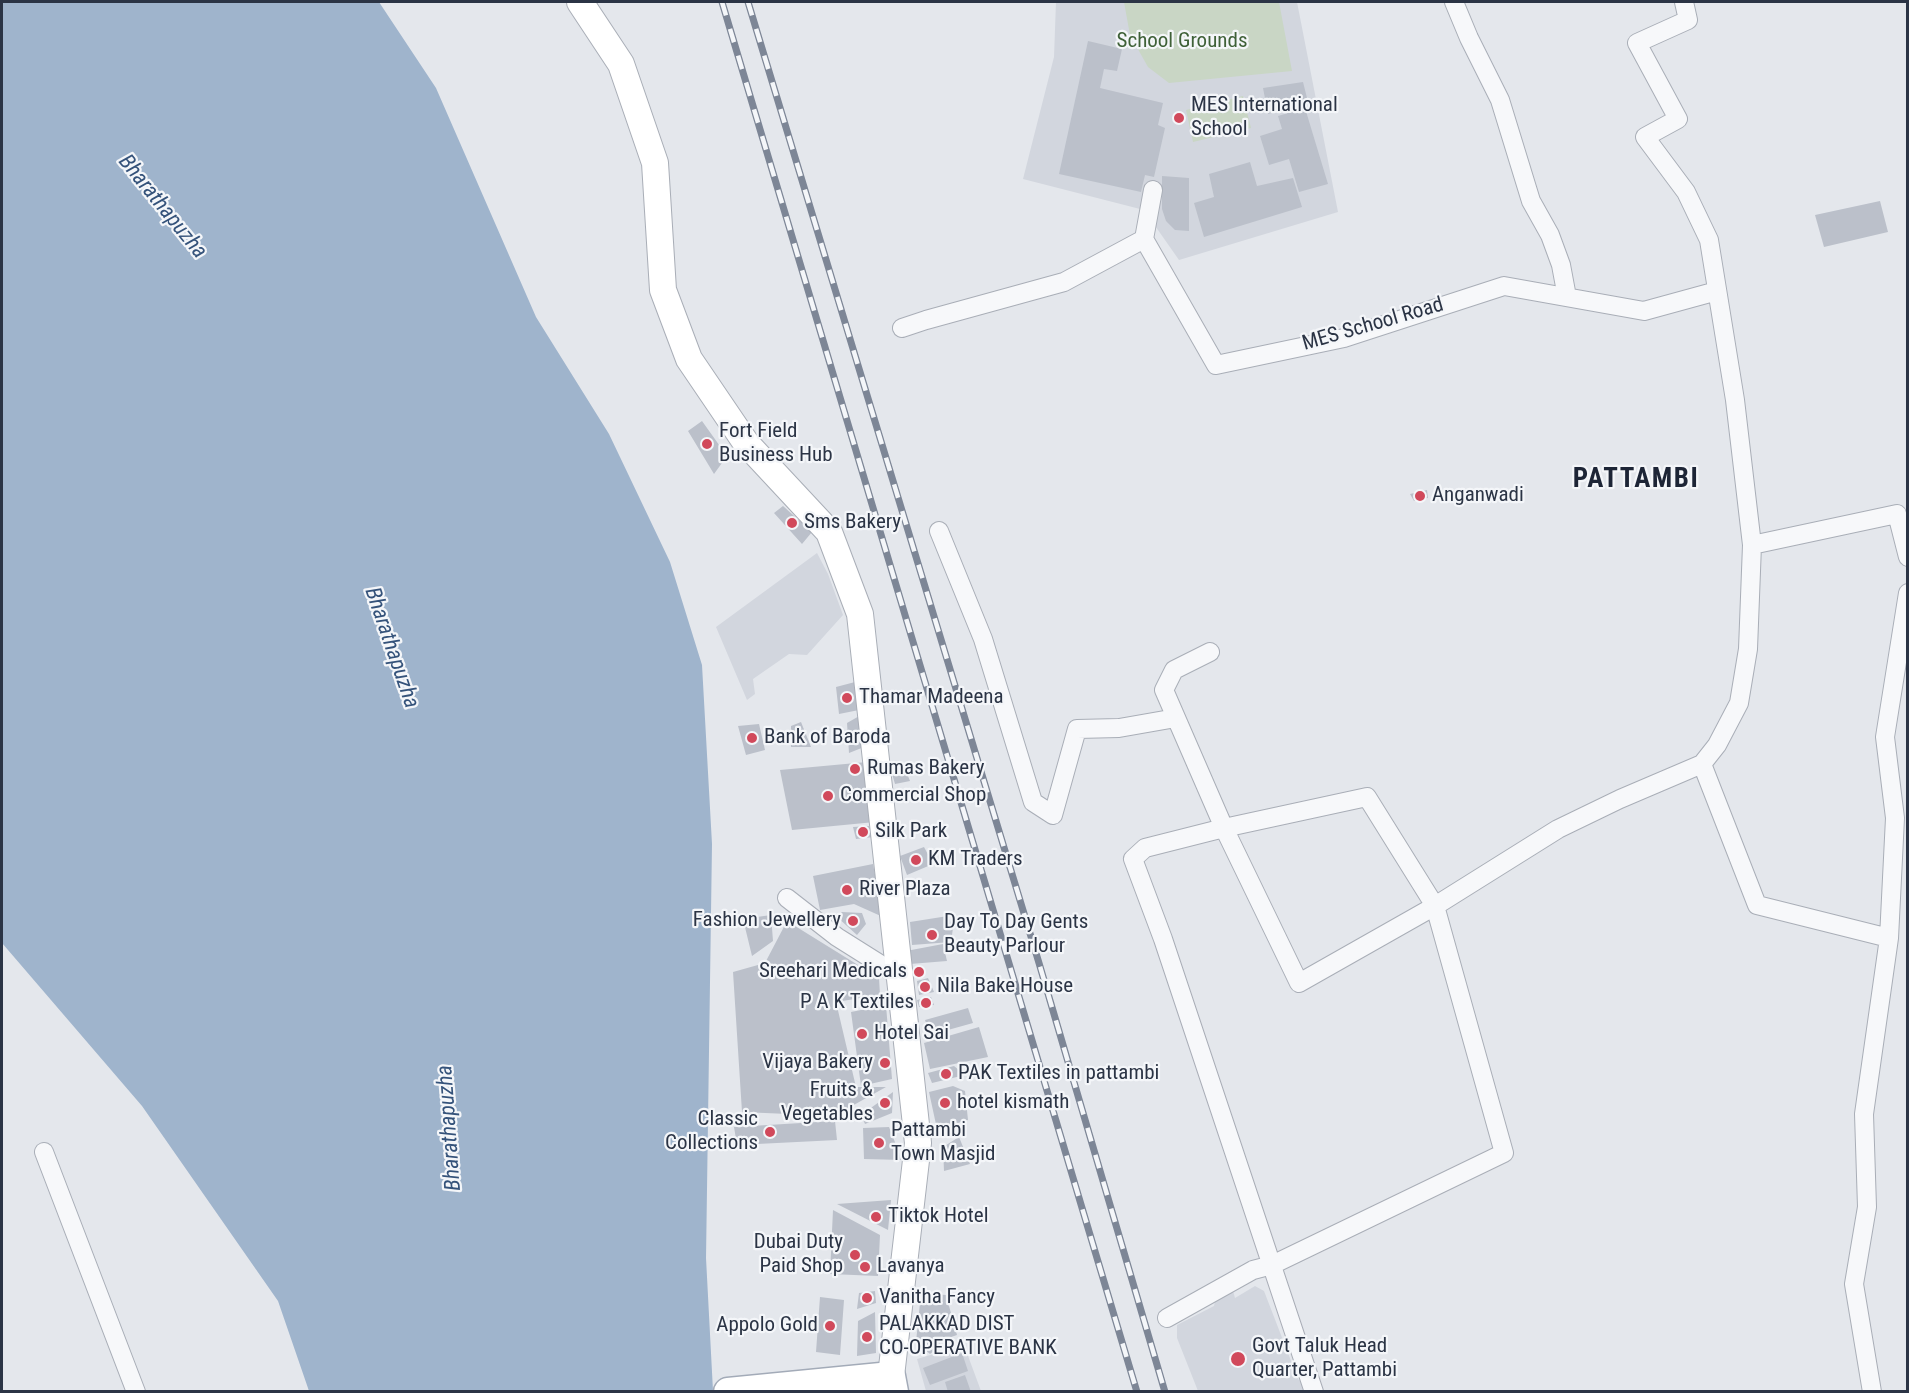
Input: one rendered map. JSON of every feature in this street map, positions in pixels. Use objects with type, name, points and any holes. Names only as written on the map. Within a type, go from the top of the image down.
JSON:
[{"type":"main road","points":[[580,2],[621,64],[655,163],[663,290],[689,359],[746,443],[829,532],[860,614],[918,1143],[892,1384],[730,1391]]},
{"type":"street","points":[[1454,2],[1500,100],[1531,201],[1550,235],[1561,265],[1568,297]]},
{"type":"street","points":[[1210,652],[1174,670],[1164,690],[1224,828],[1299,983],[1435,906],[1558,829],[1620,799],[1702,764],[1717,745],[1739,704],[1749,649],[1752,545],[1735,400],[1709,240],[1686,192],[1645,137],[1678,119],[1637,43],[1688,20],[1684,2]]},
{"type":"street","points":[[902,328],[1064,282],[1144,239],[1153,190]]},
{"type":"street","name":"MES School Road","points":[[1144,239],[1216,365],[1344,338],[1504,286],[1644,312],[1717,291]]},
{"type":"street","points":[[1752,545],[1902,513],[1908,557]]},
{"type":"street","points":[[939,531],[983,639],[1033,802],[1053,815],[1077,729],[1119,728],[1176,718]]},
{"type":"street","points":[[1872,1392],[1854,1284],[1867,1207],[1864,1114],[1889,938],[1895,819],[1885,737],[1908,593]]},
{"type":"street","points":[[1702,764],[1757,905],[1889,938]]},
{"type":"street","points":[[1167,1318],[1253,1270],[1272,1265],[1504,1153],[1435,906],[1366,796],[1144,848],[1133,859],[1163,939],[1272,1265],[1314,1392]]},
{"type":"street","points":[[787,898],[837,937],[899,976]]},
{"type":"street","points":[[44,1152],[136,1392]]},
{"type":"shaded area","name":"MES International School","points":[[1056,2],[1297,2],[1338,212],[1179,260],[1144,210],[1023,179],[1054,57]]},
{"type":"shaded area","points":[[817,553],[828,574],[843,615],[807,655],[789,654],[753,679],[755,694],[747,700],[716,627]]},
{"type":"shaded area","name":"Govt Taluk Head Quarter, Pattambi","points":[[1255,1286],[1264,1291],[1298,1379],[1311,1391],[1198,1391],[1177,1338],[1177,1325],[1214,1306],[1216,1296],[1233,1291],[1235,1298]]},
{"type":"shaded area","points":[[964,1345],[981,1391],[926,1391],[917,1359]]},
{"type":"green space","name":"School Grounds","points":[[1124,2],[1279,2],[1292,71],[1169,83],[1148,67],[1130,35]]},
{"type":"green space","points":[[1243,96],[1251,128],[1193,142],[1186,110]]},
{"type":"water","name":"Bharathapuzha","points":[[2,2],[379,2],[436,88],[536,317],[609,434],[670,562],[702,665],[712,844],[706,1258],[713,1391],[309,1391],[278,1301],[142,1106],[2,943]]},
{"type":"building","points":[[1088,41],[1122,49],[1117,71],[1104,69],[1100,88],[1163,103],[1158,125],[1165,128],[1154,177],[1145,175],[1141,192],[1059,174]]},
{"type":"building","points":[[1303,82],[1308,102],[1268,114],[1263,88]]},
{"type":"building","points":[[1305,108],[1328,184],[1299,192],[1289,159],[1269,165],[1260,136],[1282,129],[1278,116]]},
{"type":"building","points":[[1250,162],[1257,186],[1293,178],[1302,207],[1204,237],[1194,203],[1214,197],[1209,174]]},
{"type":"building","points":[[1162,176],[1189,178],[1189,231],[1175,230],[1166,221],[1162,209]]},
{"type":"building","points":[[1880,201],[1888,232],[1824,247],[1815,215]]},
{"type":"building","name":"Fort Field Business Hub","points":[[702,421],[727,456],[714,474],[688,431]]},
{"type":"building","name":"Anganwadi","points":[[1427,490],[1428,498],[1414,501],[1410,494]]},
{"type":"building","name":"Sms Bakery","points":[[783,506],[812,532],[802,544],[774,513]]},
{"type":"building","name":"Thamar Madeena","points":[[855,682],[859,710],[839,714],[836,687]]},
{"type":"building","points":[[861,715],[864,747],[849,753],[847,723]]},
{"type":"building","points":[[801,722],[811,747],[791,747],[791,726]]},
{"type":"building","name":"Bank of Baroda","points":[[759,724],[765,750],[746,755],[738,726]]},
{"type":"building","points":[[902,761],[910,781],[895,784],[890,767]]},
{"type":"building","name":"Commercial Shop","points":[[867,762],[875,822],[792,830],[780,770]]},
{"type":"building","name":"Silk Park","points":[[869,826],[874,837],[856,839],[853,827]]},
{"type":"building","name":"KM Traders","points":[[924,847],[933,864],[907,875],[900,856]]},
{"type":"building","name":"River Plaza","points":[[873,864],[883,917],[854,904],[820,910],[813,876]]},
{"type":"building","name":"Fashion Jewellery","points":[[842,912],[862,913],[866,924],[857,935],[837,917]]},
{"type":"building","points":[[771,915],[773,941],[752,956],[743,919]]},
{"type":"building","name":"Day To Day Gents Beauty Parlour","points":[[948,916],[953,928],[951,942],[912,945],[910,922]]},
{"type":"building","points":[[787,921],[879,978],[880,995],[836,1002],[856,1087],[886,1087],[834,1116],[742,1112],[733,972],[765,963]]},
{"type":"building","points":[[943,944],[947,961],[910,964],[906,951]]},
{"type":"building","name":"Nila Bake House","points":[[928,978],[934,992],[919,995],[917,981]]},
{"type":"building","name":"P A K Textiles","points":[[931,997],[934,1005],[919,1007],[917,1000]]},
{"type":"building","points":[[886,1005],[892,1079],[861,1086],[851,1012]]},
{"type":"building","points":[[968,1008],[973,1023],[930,1035],[925,1020]]},
{"type":"building","points":[[979,1027],[988,1057],[930,1069],[924,1043]]},
{"type":"building","name":"PAK Textiles in pattambi","points":[[954,1066],[965,1075],[932,1083],[928,1073]]},
{"type":"building","points":[[953,1086],[965,1091],[968,1120],[937,1129],[929,1092]]},
{"type":"building","name":"Fruits & Vegetables","points":[[893,1092],[892,1113],[865,1124],[861,1115]]},
{"type":"building","points":[[835,1121],[837,1140],[737,1145],[734,1127]]},
{"type":"building","name":"Pattambi Town Masjid","points":[[889,1127],[902,1160],[864,1159],[863,1128]]},
{"type":"building","points":[[959,1137],[970,1164],[944,1171],[943,1147]]},
{"type":"building","name":"Tiktok Hotel","points":[[891,1200],[888,1230],[837,1204]]},
{"type":"building","name":"Dubai Duty Paid Shop","points":[[833,1210],[880,1235],[878,1276],[830,1274]]},
{"type":"building","name":"Vanitha Fancy","points":[[875,1291],[876,1303],[857,1309],[859,1293]]},
{"type":"building","points":[[921,1293],[946,1295],[957,1335],[939,1341],[940,1346],[930,1354],[916,1342]]},
{"type":"building","name":"Appolo Gold","points":[[820,1297],[844,1300],[840,1355],[816,1352]]},
{"type":"building","name":"PALAKKAD DIST CO-OPERATIVE BANK","points":[[875,1312],[876,1353],[857,1356],[858,1321]]},
{"type":"building","points":[[962,1353],[968,1371],[930,1385],[923,1368]]},
{"type":"building","points":[[965,1375],[971,1392],[948,1392],[945,1382]]},
{"type":"railway","points":[[722,2],[1137,1392]]},
{"type":"railway","points":[[748,2],[1039,963],[1165,1392]]},
{"type":"place","name":"MES International School","points":[[1179,118]]},
{"type":"place","name":"Fort Field Business Hub","points":[[707,444]]},
{"type":"place","name":"Anganwadi","points":[[1420,496]]},
{"type":"place","name":"Sms Bakery","points":[[792,523]]},
{"type":"place","name":"Thamar Madeena","points":[[847,698]]},
{"type":"place","name":"Bank of Baroda","points":[[752,738]]},
{"type":"place","name":"Rumas Bakery","points":[[855,769]]},
{"type":"place","name":"Commercial Shop","points":[[828,796]]},
{"type":"place","name":"Silk Park","points":[[863,832]]},
{"type":"place","name":"KM Traders","points":[[916,860]]},
{"type":"place","name":"River Plaza","points":[[847,890]]},
{"type":"place","name":"Fashion Jewellery","points":[[853,921]]},
{"type":"place","name":"Day To Day Gents Beauty Parlour","points":[[932,935]]},
{"type":"place","name":"Sreehari Medicals","points":[[919,972]]},
{"type":"place","name":"Nila Bake House","points":[[925,987]]},
{"type":"place","name":"P A K Textiles","points":[[926,1003]]},
{"type":"place","name":"Hotel Sai","points":[[862,1034]]},
{"type":"place","name":"Vijaya Bakery","points":[[885,1063]]},
{"type":"place","name":"PAK Textiles in pattambi","points":[[946,1074]]},
{"type":"place","name":"Fruits & Vegetables","points":[[885,1103]]},
{"type":"place","name":"hotel kismath","points":[[945,1103]]},
{"type":"place","name":"Classic Collections","points":[[770,1132]]},
{"type":"place","name":"Pattambi Town Masjid","points":[[879,1143]]},
{"type":"place","name":"Tiktok Hotel","points":[[876,1217]]},
{"type":"place","name":"Dubai Duty Paid Shop","points":[[855,1255]]},
{"type":"place","name":"Lavanya","points":[[865,1267]]},
{"type":"place","name":"Vanitha Fancy","points":[[867,1298]]},
{"type":"place","name":"Appolo Gold","points":[[830,1326]]},
{"type":"place","name":"PALAKKAD DIST CO-OPERATIVE BANK","points":[[867,1337]]},
{"type":"place","name":"Govt Taluk Head Quarter, Pattambi","points":[[1238,1359]]},
{"type":"district","name":"PATTAMBI","points":[[1636,480]]}]
